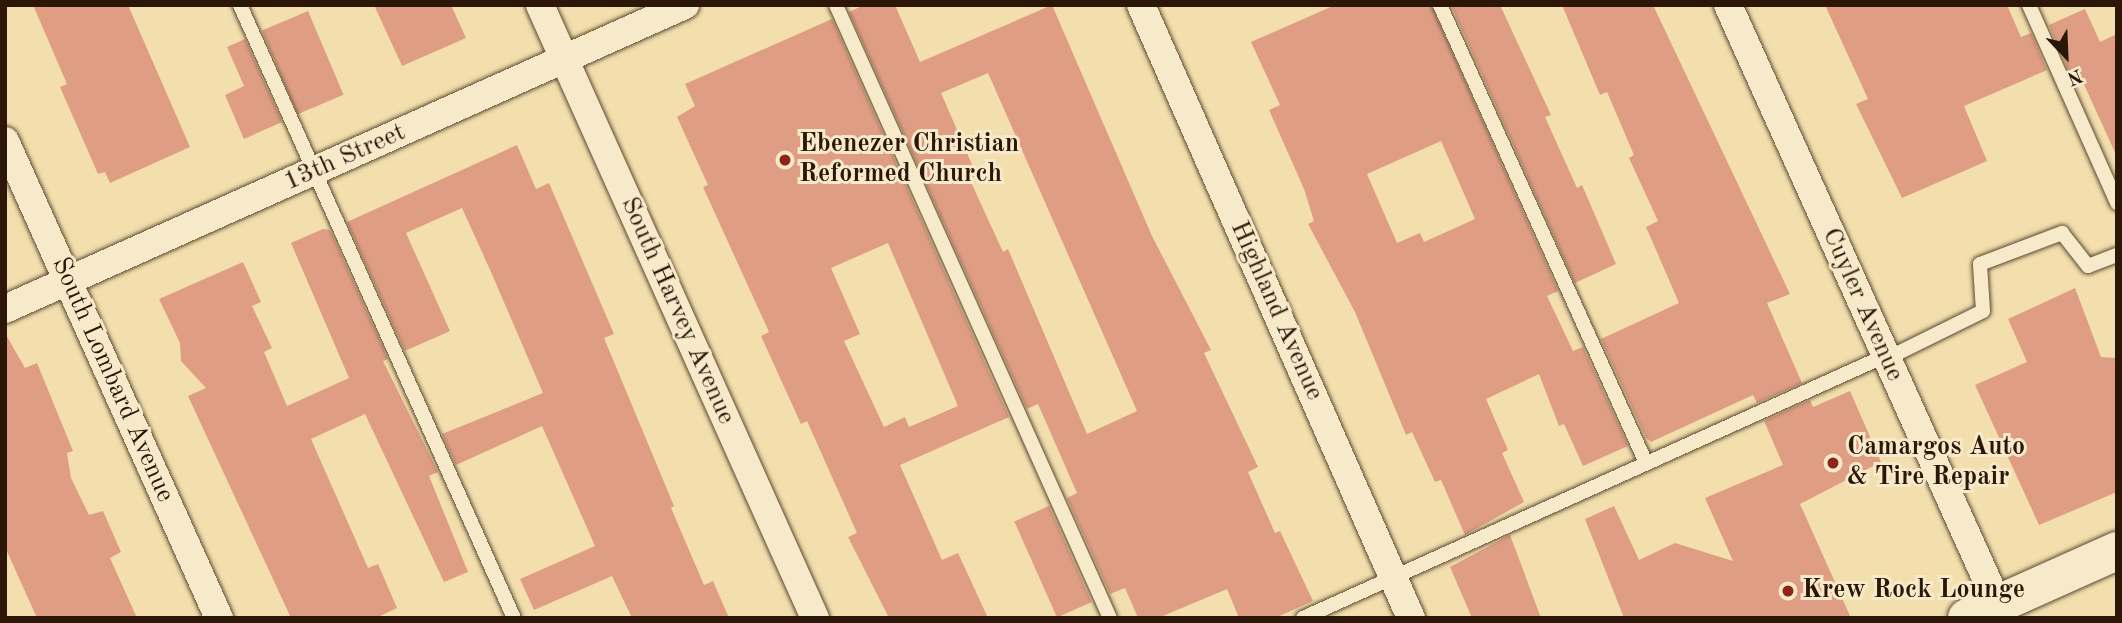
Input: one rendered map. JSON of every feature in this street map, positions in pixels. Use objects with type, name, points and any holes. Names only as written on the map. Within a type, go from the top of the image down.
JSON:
[{"type":"main road","points":[[1989,613],[2117,551]]},
{"type":"street","name":"South Harvey Avenue","points":[[540,5],[815,618]]},
{"type":"street","name":"13th Street","points":[[5,309],[685,5]]},
{"type":"street","name":"Highland Avenue","points":[[1141,5],[1411,618]]},
{"type":"street","name":"Cuyler Avenue","points":[[1728,5],[1886,358],[1989,613]]},
{"type":"street","name":"South Lombard Avenue","points":[[5,141],[219,618]]},
{"type":"lane","points":[[240,5],[514,618]]},
{"type":"lane","points":[[836,5],[1110,618]]},
{"type":"lane","points":[[1440,5],[1646,463]]},
{"type":"lane","points":[[2029,5],[2117,203]]},
{"type":"lane","points":[[1303,618],[1886,358],[1983,311],[1980,264],[2062,233],[2088,266],[2117,255]]},
{"type":"building","points":[[33,5],[128,5],[190,147],[110,183],[105,172],[98,174],[60,87],[67,84]]},
{"type":"building","points":[[374,5],[451,5],[466,38],[402,66]]},
{"type":"building","points":[[864,5],[895,5],[920,62],[1052,5],[1152,236],[1211,350],[1204,353],[1258,467],[1248,472],[1275,533],[1280,531],[1313,601],[1275,618],[1239,618],[1227,589],[1158,618],[1138,618],[1125,588],[1110,594],[1067,498],[1077,493],[1038,404],[1027,409],[849,12]],"holes":[[[988,73],[1137,411],[1087,434],[1008,249],[1003,252],[970,180],[977,176],[941,93]]]},
{"type":"building","points":[[1335,5],[1431,5],[1558,291],[1547,296],[1573,351],[1583,347],[1628,446],[1583,466],[1564,424],[1559,426],[1539,374],[1486,399],[1508,450],[1502,453],[1524,502],[1465,535],[1441,480],[1435,482],[1412,432],[1406,435],[1355,312],[1308,224],[1314,221],[1304,189],[1269,110],[1280,105],[1251,42]],"holes":[[[1441,141],[1475,219],[1424,242],[1420,233],[1397,243],[1367,174]]]},
{"type":"building","points":[[1451,5],[1500,5],[1551,115],[1545,117],[1577,188],[1582,185],[1616,264],[1575,283]]},
{"type":"building","points":[[1562,5],[1653,5],[1790,294],[1767,303],[1802,383],[1757,403],[1753,395],[1651,442],[1646,438],[1601,339],[1679,303],[1646,227],[1658,221],[1629,158],[1634,155],[1607,92],[1600,95]]},
{"type":"building","points":[[1825,5],[2007,5],[2021,37],[2031,33],[2047,70],[1964,106],[1987,161],[1902,198],[1856,104],[1868,99]]},
{"type":"building","points":[[2085,9],[2100,42],[2117,34],[2117,157],[2082,80],[2074,83],[2049,25]]},
{"type":"building","points":[[308,11],[344,95],[298,114],[262,31]]},
{"type":"building","points":[[832,19],[1009,417],[900,465],[942,560],[958,553],[988,618],[889,618],[848,537],[857,533],[807,421],[801,424],[761,336],[769,332],[703,187],[708,185],[677,117],[695,106],[685,84]],"holes":[[[888,243],[958,406],[909,427],[905,417],[884,427],[844,341],[860,334],[831,268]]]},
{"type":"building","points":[[245,39],[282,122],[244,139],[225,95],[244,86],[227,47]]},
{"type":"building","points":[[517,145],[536,189],[549,183],[614,334],[604,338],[674,506],[671,508],[704,585],[713,581],[729,618],[632,618],[612,576],[534,610],[520,579],[595,546],[542,426],[456,465],[442,434],[543,393],[491,272],[462,208],[406,233],[450,331],[405,351],[347,222]]},
{"type":"building","points":[[323,229],[330,230],[388,359],[383,361],[438,472],[429,476],[468,572],[444,582],[365,414],[311,439],[368,568],[378,564],[397,608],[376,618],[291,618],[188,396],[206,388],[181,361],[180,343],[159,299],[243,262],[261,302],[252,306],[272,348],[264,352],[287,406],[349,378],[291,243]]},
{"type":"building","points":[[2075,288],[2101,357],[2117,358],[2117,492],[2039,525],[1975,385],[2027,362],[2008,319]]},
{"type":"building","points":[[5,333],[25,368],[37,363],[73,451],[67,453],[71,478],[89,515],[103,511],[121,552],[110,558],[137,618],[37,618],[5,547]]},
{"type":"building","points":[[1850,391],[1881,462],[1800,504],[1851,618],[1624,618],[1585,519],[1614,506],[1639,560],[1675,543],[1733,561],[1705,498],[1783,465],[1764,421],[1810,400],[1813,407]]},
{"type":"building","points":[[1049,506],[1092,602],[1057,617],[1014,521]]},
{"type":"building","points":[[1510,535],[1541,618],[1472,618],[1450,567]]},
{"type":"place","name":"Ebenezer Christian Reformed Church","points":[[785,160]]},
{"type":"place","name":"Camargos Auto & Tire Repair","points":[[1833,463]]},
{"type":"place","name":"Krew Rock Lounge","points":[[1788,591]]}]
